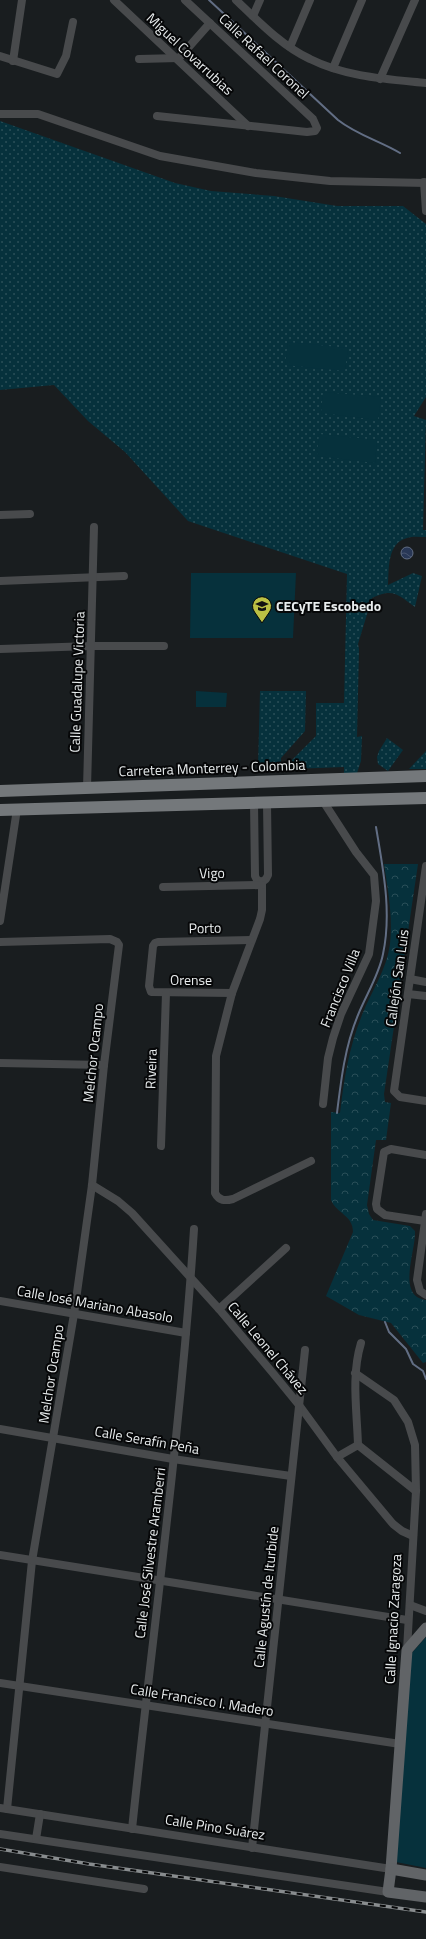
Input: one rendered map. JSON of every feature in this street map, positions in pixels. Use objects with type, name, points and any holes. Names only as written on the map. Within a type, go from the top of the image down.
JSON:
[{"type":"main road","name":"Carretera Monterrey - Colombia","points":[[0,790],[426,776]]},
{"type":"main road","points":[[0,810],[426,798]]},
{"type":"main road","points":[[407,1650],[426,1628]]},
{"type":"main road","name":"Calle Ignacio Zaragoza","points":[[388,1892],[392,1869],[407,1650]]},
{"type":"main road","name":"Calle Pino Suárez","points":[[392,1869],[426,1875]]},
{"type":"main road","points":[[388,1892],[426,1897]]},
{"type":"street","points":[[13,61],[22,0]]},
{"type":"street","name":"Miguel Covarrubias","points":[[114,0],[248,126]]},
{"type":"street","name":"Calle Rafael Coronel","points":[[185,0],[313,119],[317,128],[312,132],[248,126]]},
{"type":"street","points":[[236,0],[290,47],[310,60],[353,75],[426,83]]},
{"type":"street","points":[[253,16],[260,0]]},
{"type":"street","points":[[290,47],[310,0]]},
{"type":"street","points":[[332,68],[362,0]]},
{"type":"street","points":[[380,79],[415,0]]},
{"type":"street","points":[[0,56],[54,74],[59,73],[66,56],[73,22]]},
{"type":"street","points":[[139,59],[176,58],[181,56],[210,23]]},
{"type":"street","points":[[0,114],[38,114],[160,156],[256,173],[330,181],[425,182],[426,210]]},
{"type":"street","points":[[158,116],[248,126]]},
{"type":"street","points":[[0,515],[30,514]]},
{"type":"street","name":"Calle Guadalupe Victoria","points":[[87,788],[92,646],[94,526]]},
{"type":"street","points":[[0,581],[124,576]]},
{"type":"street","points":[[0,649],[92,646],[164,646]]},
{"type":"street","name":"Francisco Villa","points":[[323,801],[356,852],[371,870],[375,878],[376,889],[375,917],[369,954],[341,1014],[335,1032],[328,1058],[323,1104]]},
{"type":"street","points":[[254,803],[255,876],[262,884]]},
{"type":"street","points":[[267,803],[268,875],[262,884],[261,915],[232,993],[215,1063],[215,1193],[218,1198],[222,1200],[233,1199],[311,1162]]},
{"type":"street","points":[[0,921],[16,809]]},
{"type":"street","points":[[255,858],[268,858]]},
{"type":"street","name":"Callejón San Luis","points":[[426,866],[394,1091],[395,1094],[400,1097],[426,1101]]},
{"type":"street","name":"Vigo","points":[[163,887],[262,884]]},
{"type":"street","name":"Melchor Ocampo","points":[[0,942],[110,939],[117,942],[118,950],[104,1065],[92,1185],[74,1314],[32,1561],[19,1686],[3,1809]]},
{"type":"street","name":"Porto","points":[[151,992],[149,986],[153,946],[155,943],[251,940]]},
{"type":"street","points":[[410,980],[426,982]]},
{"type":"street","name":"Orense","points":[[151,992],[232,993]]},
{"type":"street","name":"Riveira","points":[[161,1146],[166,993]]},
{"type":"street","points":[[408,994],[426,996]]},
{"type":"street","points":[[0,1063],[104,1065]]},
{"type":"street","points":[[426,1155],[391,1149],[386,1150],[383,1153],[376,1204],[379,1212],[385,1216],[425,1217],[417,1280],[420,1291],[426,1295]]},
{"type":"street","name":"Calle Leonel Chávez","points":[[92,1185],[118,1201],[132,1213],[219,1309],[299,1405],[337,1457],[393,1524],[402,1531],[413,1536]]},
{"type":"street","name":"Calle José Silvestre Aramberri","points":[[132,1829],[173,1459],[191,1279],[194,1229]]},
{"type":"street","points":[[219,1309],[286,1248]]},
{"type":"street","name":"Calle José Mariano Abasolo","points":[[0,1301],[186,1333]]},
{"type":"street","points":[[361,1343],[355,1373],[358,1445],[416,1491]]},
{"type":"street","name":"Calle Agustín de Iturbide","points":[[252,1848],[305,1350]]},
{"type":"street","name":"Calle Ignacio Zaragoza","points":[[355,1373],[394,1400],[408,1422],[416,1453],[416,1491],[407,1650]]},
{"type":"street","name":"Calle Serafín Peña","points":[[0,1429],[54,1437],[173,1459],[291,1476]]},
{"type":"street","points":[[337,1457],[358,1445]]},
{"type":"street","points":[[0,1555],[408,1620]]},
{"type":"street","points":[[410,1605],[426,1611]]},
{"type":"street","name":"Calle Francisco I. Madero","points":[[0,1682],[400,1744]]},
{"type":"street","name":"Calle Pino Suárez","points":[[3,1809],[392,1869]]},
{"type":"street","points":[[36,1839],[40,1814]]},
{"type":"street","points":[[0,1834],[388,1892]]},
{"type":"street","points":[[0,1867],[144,1889]]},
{"type":"green space","points":[[0,121],[175,183],[211,191],[274,196],[337,206],[403,206],[426,224],[426,397],[414,416],[426,420],[423,530],[426,530],[426,537],[409,537],[400,541],[396,545],[390,557],[388,585],[413,573],[422,576],[415,607],[395,594],[385,593],[372,598],[358,644],[357,737],[362,736],[361,761],[357,773],[344,773],[344,767],[291,769],[291,761],[316,736],[316,703],[344,703],[347,574],[188,521],[125,452],[88,421],[54,385],[0,390]]},
{"type":"green space","points":[[288,342],[348,348],[345,371],[285,365]]},
{"type":"green space","points":[[323,392],[381,397],[378,420],[321,413]]},
{"type":"green space","points":[[319,434],[377,440],[375,463],[317,456]]},
{"type":"green space","points":[[191,573],[296,573],[293,638],[190,638]]},
{"type":"green space","points":[[196,691],[227,693],[226,707],[196,707]]},
{"type":"green space","points":[[260,691],[306,691],[305,731],[281,758],[281,768],[258,768]]},
{"type":"green space","points":[[387,738],[403,750],[388,771],[378,764],[377,757]]},
{"type":"green space","points":[[426,751],[426,769],[409,769]]},
{"type":"green space","points":[[384,864],[418,864],[384,1094],[385,1102],[391,1103],[386,1140],[376,1140],[367,1205],[369,1214],[373,1220],[410,1226],[415,1231],[410,1282],[412,1290],[417,1297],[426,1300],[426,1362],[423,1363],[391,1323],[359,1315],[326,1296],[353,1232],[348,1218],[337,1209],[331,1200],[331,1112],[340,1113],[345,1075],[357,1027],[386,962],[390,944],[390,914]]},
{"type":"green space","points":[[426,1637],[426,1868],[396,1862],[410,1655]]},
{"type":"water","points":[[407,547],[411,549],[413,553],[411,557],[407,559],[403,557],[401,553],[403,549]]},
{"type":"waterway","points":[[209,0],[338,120],[353,130],[400,153]]},
{"type":"waterway","points":[[337,1113],[342,1076],[350,1039],[358,1015],[379,970],[386,938],[386,890],[376,827]]},
{"type":"waterway","points":[[385,1322],[389,1332],[406,1349],[413,1364],[423,1371],[426,1379]]},
{"type":"railway","points":[[0,1849],[89,1864],[426,1912]]},
{"type":"place","name":"CECyTE Escobedo","points":[[262,623]]}]
